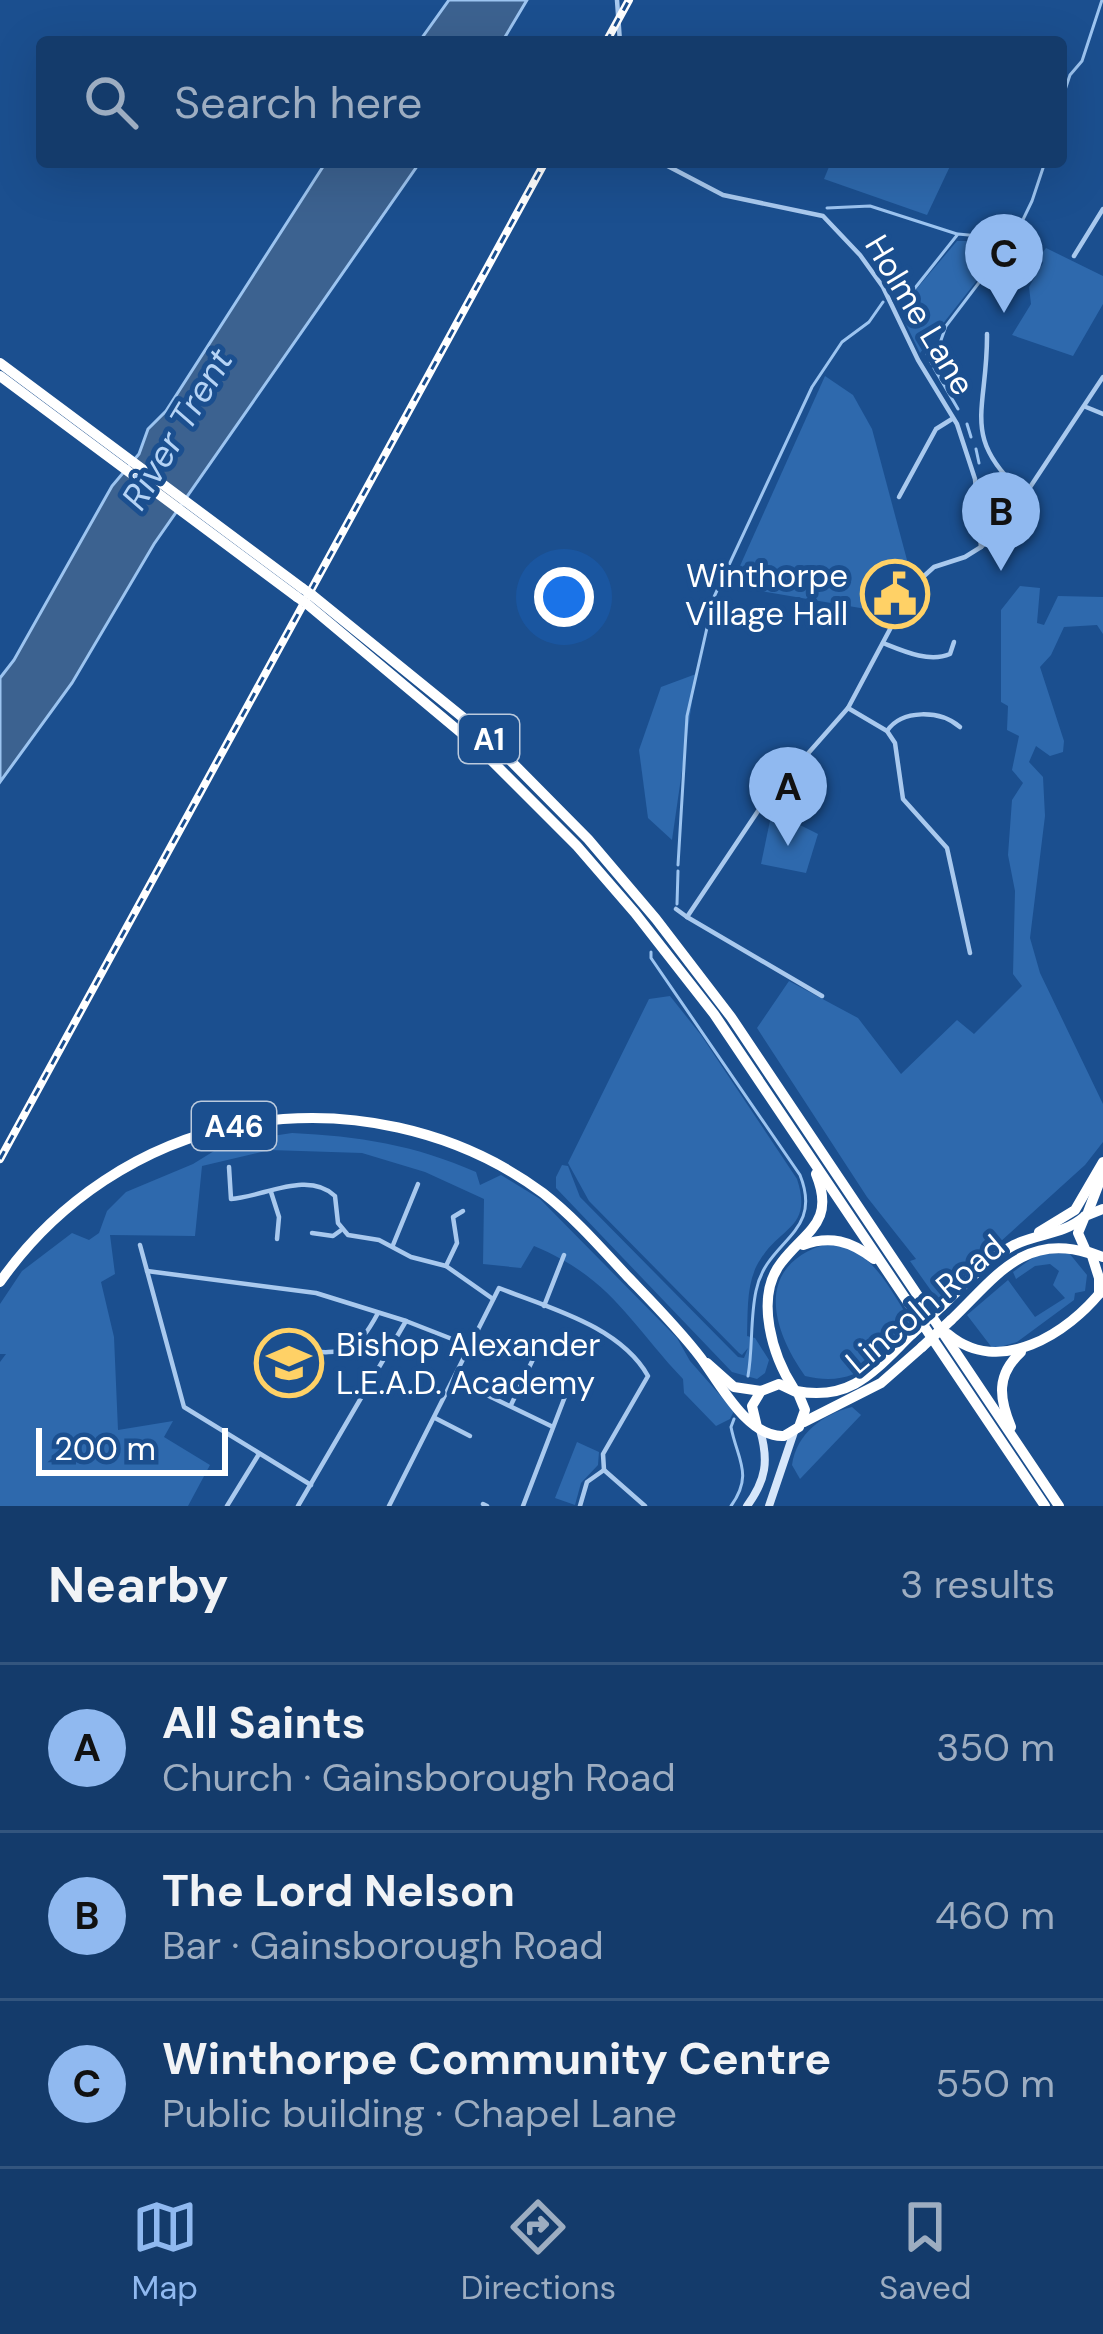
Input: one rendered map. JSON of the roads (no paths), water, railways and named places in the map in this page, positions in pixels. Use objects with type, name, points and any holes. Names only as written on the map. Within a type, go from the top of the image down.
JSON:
[{"type":"highway","name":"A1","points":[[0,363],[304,596],[478,747],[639,909],[731,1018],[1058,1506]]},
{"type":"highway","name":"A1","points":[[0,376],[82,430]]},
{"type":"highway","name":"A1","points":[[651,923],[1045,1506]]},
{"type":"highway","name":"A46","points":[[0,1282],[52,1221],[90,1190],[149,1155],[221,1129],[312,1118],[379,1123],[432,1137],[525,1181],[570,1217],[704,1362],[734,1387],[765,1389]]},
{"type":"highway","points":[[776,1359],[765,1389],[752,1406],[759,1428],[774,1437],[797,1428],[805,1407],[776,1359],[770,1307],[772,1281],[781,1263],[818,1221],[822,1200],[818,1177],[802,1144]]},
{"type":"highway","points":[[1026,1240],[1068,1216],[1103,1162]]},
{"type":"highway","points":[[1019,1447],[1001,1390],[1009,1364],[1028,1346],[1077,1317],[1101,1292],[1094,1255],[1078,1236],[1103,1173]]},
{"type":"highway","name":"Lincoln Road","points":[[795,1390],[825,1395],[869,1375],[996,1256],[1026,1240],[1061,1232],[1103,1209]]},
{"type":"highway","points":[[799,1247],[820,1240],[845,1242],[886,1269]]},
{"type":"highway","name":"Lincoln Road","points":[[797,1428],[881,1383],[999,1274],[1035,1250],[1058,1245],[1094,1255]]},
{"type":"highway","points":[[937,1324],[978,1352],[1002,1354],[1028,1346]]},
{"type":"highway","name":"A46","points":[[704,1362],[759,1428]]},
{"type":"highway","points":[[765,1389],[782,1384],[795,1390]]},
{"type":"main road","points":[[747,1506],[766,1467],[759,1428]]},
{"type":"main road","points":[[769,1506],[797,1428]]},
{"type":"street","points":[[616,0],[619,36]]},
{"type":"street","name":"Holme Lane","points":[[672,168],[723,194],[809,212],[834,224],[883,287],[954,418],[975,479],[981,547]]},
{"type":"street","points":[[1074,256],[1103,209]]},
{"type":"street","points":[[987,334],[982,439],[994,464],[1026,496]]},
{"type":"street","points":[[687,917],[760,808],[848,707],[922,576],[981,547],[1005,525],[1103,377]]},
{"type":"street","points":[[1086,407],[1103,414]]},
{"type":"street","points":[[899,497],[936,429],[954,418]]},
{"type":"street","points":[[883,643],[912,654],[944,658],[954,642]]},
{"type":"street","points":[[848,707],[886,731],[895,743],[903,799],[953,861],[970,953]]},
{"type":"street","points":[[886,731],[895,719],[908,714],[954,721],[960,727]]},
{"type":"street","points":[[676,909],[822,996]]},
{"type":"street","points":[[229,1168],[231,1199],[295,1186],[325,1187],[335,1196],[342,1229],[352,1237],[373,1238],[411,1258],[446,1266],[494,1299]]},
{"type":"street","points":[[392,1246],[418,1184]]},
{"type":"street","points":[[271,1192],[278,1239]]},
{"type":"street","points":[[446,1266],[457,1244],[453,1216],[463,1211]]},
{"type":"street","points":[[312,1233],[333,1236],[342,1229]]},
{"type":"street","points":[[140,1244],[182,1402],[311,1485]]},
{"type":"street","points":[[544,1306],[564,1255]]},
{"type":"street","points":[[548,1270],[557,1274]]},
{"type":"street","points":[[147,1271],[294,1289],[379,1311],[470,1346]]},
{"type":"street","points":[[389,1506],[499,1288],[606,1335],[626,1349],[648,1376],[603,1454],[604,1470],[645,1506]]},
{"type":"street","points":[[301,1351],[332,1354],[347,1350],[365,1337],[379,1311]]},
{"type":"street","points":[[298,1506],[406,1321]]},
{"type":"street","points":[[511,1405],[537,1351]]},
{"type":"street","points":[[454,1379],[553,1426]]},
{"type":"street","points":[[523,1506],[569,1386]]},
{"type":"street","points":[[435,1418],[470,1436]]},
{"type":"street","points":[[226,1506],[259,1454]]},
{"type":"street","points":[[580,1506],[586,1482],[604,1470]]},
{"type":"water","points":[[449,0],[527,0],[506,36],[423,36]]},
{"type":"water","name":"River Trent","points":[[322,168],[416,168],[154,544],[72,683],[0,782],[0,678],[112,486],[139,454],[148,429],[166,411]]},
{"type":"waterway","points":[[1067,84],[1082,61],[1102,0]]},
{"type":"waterway","points":[[932,364],[927,354],[940,343],[946,326],[1016,234],[1043,168]]},
{"type":"waterway","points":[[827,208],[870,206],[957,234]]},
{"type":"waterway","points":[[900,297],[911,293],[958,234],[979,236],[1019,224]]},
{"type":"waterway","points":[[678,865],[687,716],[714,597],[812,387],[842,342],[869,322],[883,302]]},
{"type":"waterway","points":[[934,368],[958,409]]},
{"type":"waterway","points":[[967,424],[971,437]]},
{"type":"waterway","points":[[976,449],[979,463]]},
{"type":"waterway","points":[[677,904],[678,871]]},
{"type":"waterway","points":[[651,952],[800,1175],[805,1195],[799,1224],[770,1259],[756,1291],[748,1376]]},
{"type":"waterway","points":[[731,1506],[743,1475],[731,1427],[734,1419]]},
{"type":"railway","points":[[609,36],[629,0]]},
{"type":"railway","points":[[0,1159],[542,168]]},
{"type":"place","name":"Winthorpe Community Centre","points":[[1004,313]]},
{"type":"place","name":"The Lord Nelson","points":[[1001,571]]},
{"type":"place","name":"Winthorpe Village Hall","points":[[895,594]]},
{"type":"place","name":"All Saints","points":[[788,846]]},
{"type":"place","name":"Bishop Alexander L.E.A.D. Academy","points":[[289,1363]]}]
